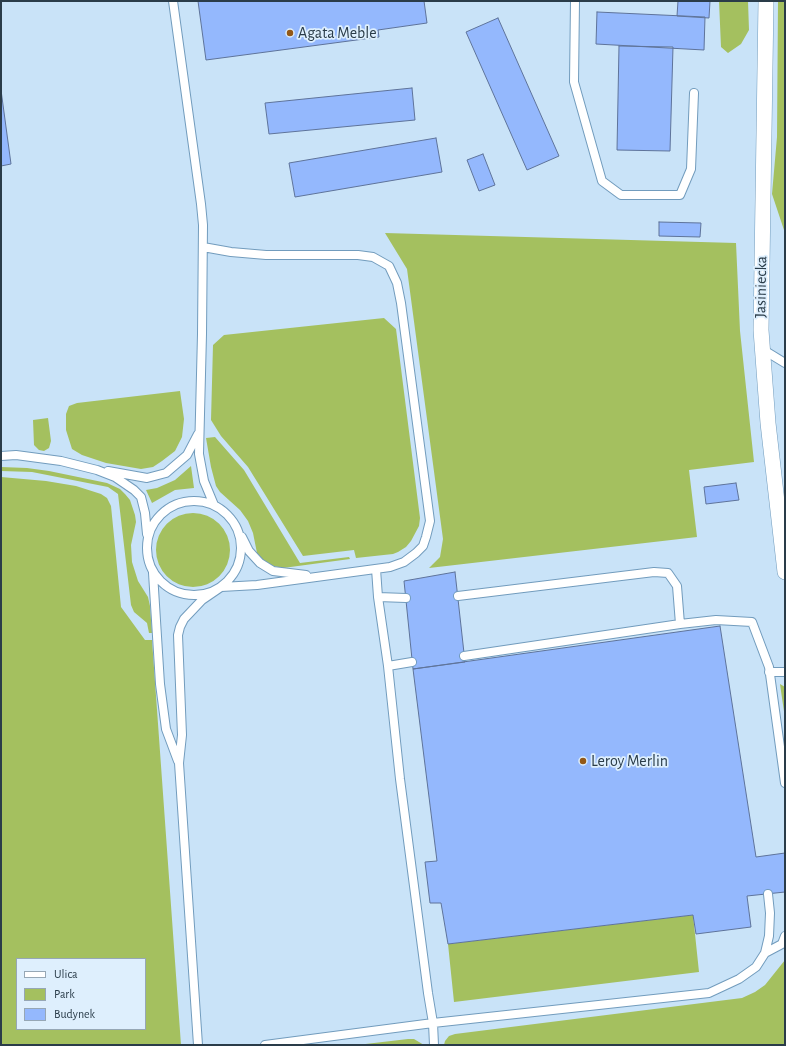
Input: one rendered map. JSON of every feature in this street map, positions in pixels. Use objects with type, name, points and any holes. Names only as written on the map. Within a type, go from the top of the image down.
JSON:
[{"type":"street","name":"Jasiniecka","points":[[766,1],[762,349],[785,572]]},
{"type":"lane","points":[[174,1],[201,204],[203,247],[199,454],[204,481],[214,505]]},
{"type":"lane","points":[[575,1],[574,82],[602,182],[621,195],[680,195],[692,169],[694,93]]},
{"type":"lane","points":[[1,456],[16,455],[61,461],[97,470],[115,477],[134,490],[141,497],[145,513],[147,537],[146,549],[148,562],[153,573],[164,585],[177,592],[192,595],[207,593],[221,586],[257,585],[390,567],[404,562],[423,546],[430,521],[401,303],[397,283],[389,266],[374,257],[358,254],[266,255],[231,252],[203,247]]},
{"type":"lane","points":[[762,349],[785,363]]},
{"type":"lane","points":[[74,465],[147,478],[154,477],[166,473],[186,455],[199,431]]},
{"type":"lane","points":[[147,537],[152,524],[161,513],[173,505],[186,501],[200,501],[214,505],[233,521],[249,551],[260,563],[273,571],[319,576]]},
{"type":"lane","points":[[198,1045],[179,763],[182,734],[178,634],[182,623],[188,614],[202,600],[232,576],[239,562],[241,548],[239,532]]},
{"type":"lane","points":[[376,569],[400,779],[428,993],[434,1023],[434,1045]]},
{"type":"lane","points":[[458,596],[661,572],[668,573],[676,586],[680,624]]},
{"type":"lane","points":[[153,573],[160,684],[166,729],[179,763]]},
{"type":"lane","points":[[378,597],[406,598]]},
{"type":"lane","points":[[464,656],[680,624],[716,620],[752,622],[769,667],[785,782]]},
{"type":"lane","points":[[388,666],[412,662]]},
{"type":"lane","points":[[770,672],[785,672]]},
{"type":"lane","points":[[265,1045],[434,1023],[709,993],[739,979],[756,967],[765,953],[769,936],[770,913],[768,894]]},
{"type":"lane","points":[[765,953],[782,944],[785,936]]},
{"type":"green space","points":[[719,1],[748,1],[749,30],[741,44],[728,53],[721,47]]},
{"type":"green space","points":[[778,1],[785,1],[785,233],[772,194],[777,137]]},
{"type":"green space","points":[[385,233],[736,243],[740,331],[754,462],[689,470],[697,537],[429,568],[440,557],[443,539],[407,269]]},
{"type":"green space","points":[[384,318],[396,329],[420,518],[419,526],[406,547],[393,554],[356,558],[354,550],[303,556],[248,467],[221,436],[211,420],[213,345],[224,335]]},
{"type":"green space","points":[[180,391],[184,419],[182,437],[175,451],[153,467],[141,469],[106,463],[82,455],[72,449],[66,430],[66,414],[69,406],[77,403]]},
{"type":"green space","points":[[48,418],[51,441],[49,448],[44,451],[39,450],[34,445],[33,420]]},
{"type":"green space","points":[[215,437],[244,470],[300,563],[349,557],[350,559],[283,568],[269,565],[263,561],[257,553],[253,533],[248,521],[240,510],[220,492],[216,486],[206,438]]},
{"type":"green space","points":[[191,466],[194,488],[175,490],[152,503],[146,490],[157,488],[175,480]]},
{"type":"green space","points":[[1,467],[49,471],[107,483],[120,489],[125,494],[130,500],[136,522],[131,545],[132,562],[138,581],[148,597],[152,633],[149,633],[147,623],[134,612],[131,605],[118,494],[108,487],[32,472],[1,471]]},
{"type":"green space","points":[[1,477],[46,481],[76,486],[101,494],[107,498],[111,506],[121,607],[145,640],[152,640],[181,1045],[1,1045]]},
{"type":"green space","points":[[186,513],[200,513],[214,519],[224,529],[230,543],[228,564],[224,571],[214,581],[200,587],[186,587],[172,581],[162,571],[156,557],[156,543],[162,529],[172,519]]},
{"type":"green space","points":[[780,684],[785,687],[785,718],[782,698]]},
{"type":"green space","points":[[693,915],[699,972],[454,1002],[448,944]]},
{"type":"green space","points":[[785,960],[785,1045],[444,1045],[449,1036],[455,1034],[742,998],[765,985]]},
{"type":"green space","points":[[414,1039],[424,1045],[357,1045]]},
{"type":"building","name":"Agata Meble","points":[[198,1],[424,1],[427,23],[378,30],[379,37],[206,60]]},
{"type":"building","points":[[678,1],[710,1],[709,18],[677,16]]},
{"type":"building","points":[[597,12],[705,17],[704,50],[596,44]]},
{"type":"building","points":[[498,18],[559,156],[527,170],[466,32]]},
{"type":"building","points":[[619,46],[673,47],[670,151],[617,150]]},
{"type":"building","points":[[412,88],[415,120],[269,134],[265,103]]},
{"type":"building","points":[[1,90],[11,164],[1,166]]},
{"type":"building","points":[[436,138],[442,172],[295,197],[289,163]]},
{"type":"building","points":[[483,154],[495,185],[479,191],[467,160]]},
{"type":"building","points":[[659,222],[701,223],[700,237],[659,236]]},
{"type":"building","points":[[736,483],[739,500],[706,504],[704,487]]},
{"type":"building","points":[[455,572],[465,662],[413,669],[404,581]]},
{"type":"building","name":"Leroy Merlin","points":[[720,626],[756,857],[785,853],[785,892],[747,896],[751,927],[696,934],[693,915],[448,944],[441,903],[430,903],[425,862],[437,861],[413,669]]},
{"type":"place","name":"Agata Meble","points":[[290,33]]},
{"type":"place","name":"Leroy Merlin","points":[[583,761]]}]
